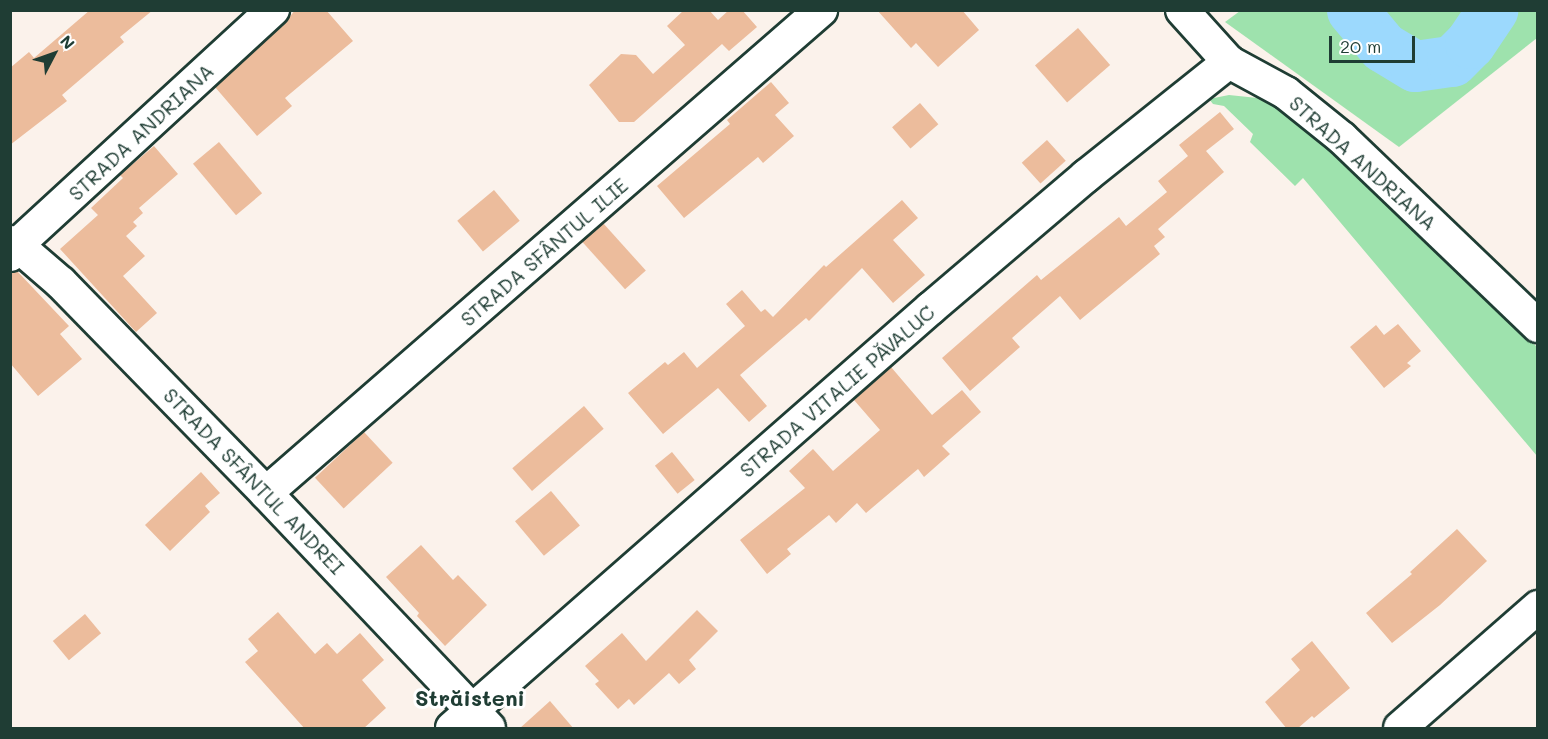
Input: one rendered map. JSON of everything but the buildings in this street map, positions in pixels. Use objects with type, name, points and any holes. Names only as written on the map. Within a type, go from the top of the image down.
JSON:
[{"type":"street","name":"STRADA ANDRIANA","points":[[13,248],[273,10]]},
{"type":"street","name":"STRADA SFÂNTUL ILIE","points":[[266,493],[821,10]]},
{"type":"street","name":"STRADA ANDRIANA","points":[[1182,10],[1228,62],[1286,93],[1342,138],[1538,326]]},
{"type":"street","name":"STRADA VITALIE PĂVALUC","points":[[471,723],[940,300],[1086,176],[1228,62]]},
{"type":"street","name":"STRADA SFÂNTUL ANDREI","points":[[13,248],[61,283],[266,493],[471,723]]},
{"type":"street","points":[[1400,729],[1538,607]]},
{"type":"green space","points":[[1240,11],[1537,11],[1537,38],[1399,147],[1225,22]]},
{"type":"green space","points":[[1229,95],[1267,99],[1315,136],[1440,251],[1537,347],[1537,456],[1303,178],[1295,186],[1250,142],[1253,134],[1224,106],[1213,104],[1209,99]]},
{"type":"waterway","points":[[1352,10],[1383,47],[1415,66],[1452,61],[1470,43],[1492,10]]},
{"type":"district","name":"Străisteni","points":[[470,698]]}]
